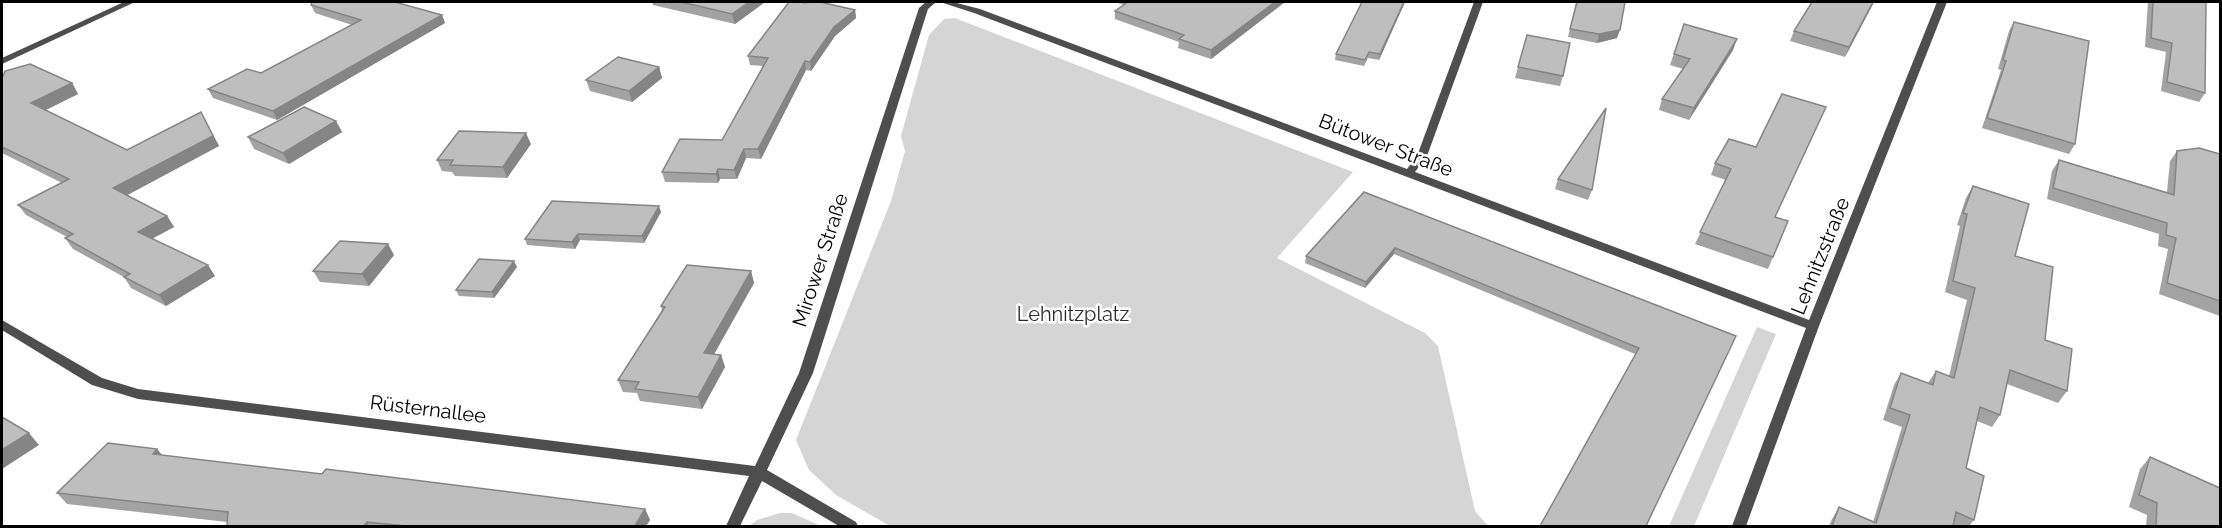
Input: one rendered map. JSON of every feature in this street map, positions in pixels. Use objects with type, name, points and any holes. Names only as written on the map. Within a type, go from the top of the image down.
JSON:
[{"type":"street","points":[[2,61],[130,2]]},
{"type":"street","name":"Mirower Straße","points":[[733,526],[806,373],[924,8],[931,2]]},
{"type":"street","name":"Bütower Straße","points":[[945,2],[977,11],[1813,326]]},
{"type":"street","points":[[1409,173],[1422,156],[1479,2]]},
{"type":"street","name":"Lehnitzstraße","points":[[1739,526],[1813,326],[1942,2]]},
{"type":"street","name":"Rüsternallee","points":[[2,324],[97,382],[138,394],[759,472],[851,526]]},
{"type":"green space","name":"Lehnitzplatz","points":[[955,18],[1353,172],[1277,258],[1425,333],[1438,346],[1475,511],[1488,526],[890,526],[836,495],[809,470],[796,440],[891,201],[905,151],[901,136],[929,35],[944,19]]},
{"type":"green space","points":[[1757,327],[1776,334],[1694,526],[1669,526]]},
{"type":"green space","points":[[780,513],[792,513],[821,526],[749,526],[757,520]]},
{"type":"building","points":[[312,2],[395,2],[442,15],[273,111],[208,89],[247,69],[261,73],[361,20],[311,5]]},
{"type":"building","points":[[681,2],[749,2],[732,14]]},
{"type":"building","points":[[789,2],[820,2],[855,10],[834,27],[810,62],[805,61],[758,149],[744,149],[734,170],[718,169],[716,174],[662,172],[680,139],[722,140],[768,58],[748,56]]},
{"type":"building","points":[[1128,2],[1275,2],[1211,50],[1179,39],[1184,35],[1115,11]]},
{"type":"building","points":[[1362,2],[1404,2],[1380,54],[1369,52],[1365,60],[1336,54]]},
{"type":"building","points":[[1577,2],[1625,2],[1620,30],[1599,34],[1570,29]]},
{"type":"building","points":[[1812,2],[1873,2],[1849,47],[1794,31]]},
{"type":"building","points":[[2153,2],[2206,2],[2205,93],[2167,82],[2172,43],[2151,38]]},
{"type":"building","points":[[2014,22],[2089,41],[2075,144],[1987,118],[2006,61],[2003,60]]},
{"type":"building","points":[[1684,24],[1737,39],[1694,108],[1662,99],[1690,59],[1674,54]]},
{"type":"building","points":[[1527,35],[1570,43],[1563,76],[1518,67]]},
{"type":"building","points":[[618,57],[659,67],[629,91],[586,80]]},
{"type":"building","points":[[30,64],[72,83],[31,103],[127,150],[201,112],[213,136],[113,188],[167,216],[138,232],[208,265],[159,295],[124,277],[130,274],[65,238],[73,234],[18,205],[69,179],[2,147],[2,77],[5,71]]},
{"type":"building","points":[[1782,94],[1826,107],[1775,217],[1788,221],[1773,257],[1700,232],[1731,169],[1715,163],[1729,139],[1756,147]]},
{"type":"building","points":[[304,107],[336,121],[283,153],[248,137]]},
{"type":"building","points":[[1606,108],[1592,190],[1558,179]]},
{"type":"building","points":[[459,131],[526,133],[503,167],[450,165],[453,160],[437,160]]},
{"type":"building","points":[[2199,148],[2220,154],[2220,301],[2167,283],[2176,238],[2166,235],[2167,223],[2053,188],[2059,160],[2174,195],[2177,151]]},
{"type":"building","points":[[1973,186],[2029,204],[2015,256],[2053,267],[2045,340],[2072,349],[2067,391],[2010,370],[2000,415],[1980,407],[1966,468],[1984,476],[1974,520],[1956,512],[1953,526],[1832,526],[1839,507],[1876,523],[1910,415],[1890,408],[1901,373],[1933,385],[1936,371],[1954,378],[1975,288],[1953,281],[1967,214],[1963,213]]},
{"type":"building","points":[[1364,192],[1736,336],[1646,526],[1540,526],[1639,348],[1395,248],[1366,282],[1306,256]]},
{"type":"building","points":[[552,201],[659,206],[642,236],[578,234],[572,242],[525,239]]},
{"type":"building","points":[[340,241],[388,244],[362,274],[313,271]]},
{"type":"building","points":[[479,259],[514,261],[492,292],[456,290]]},
{"type":"building","points":[[687,265],[751,271],[704,353],[721,355],[698,397],[635,389],[639,382],[618,380],[665,307],[661,306]]},
{"type":"building","points":[[2,417],[29,433],[2,450]]},
{"type":"building","points":[[108,443],[157,449],[153,454],[322,474],[326,469],[645,509],[635,526],[406,526],[367,522],[364,526],[227,526],[228,512],[57,493]]},
{"type":"building","points":[[2150,457],[2220,488],[2220,526],[2156,526],[2157,503],[2139,495]]}]
